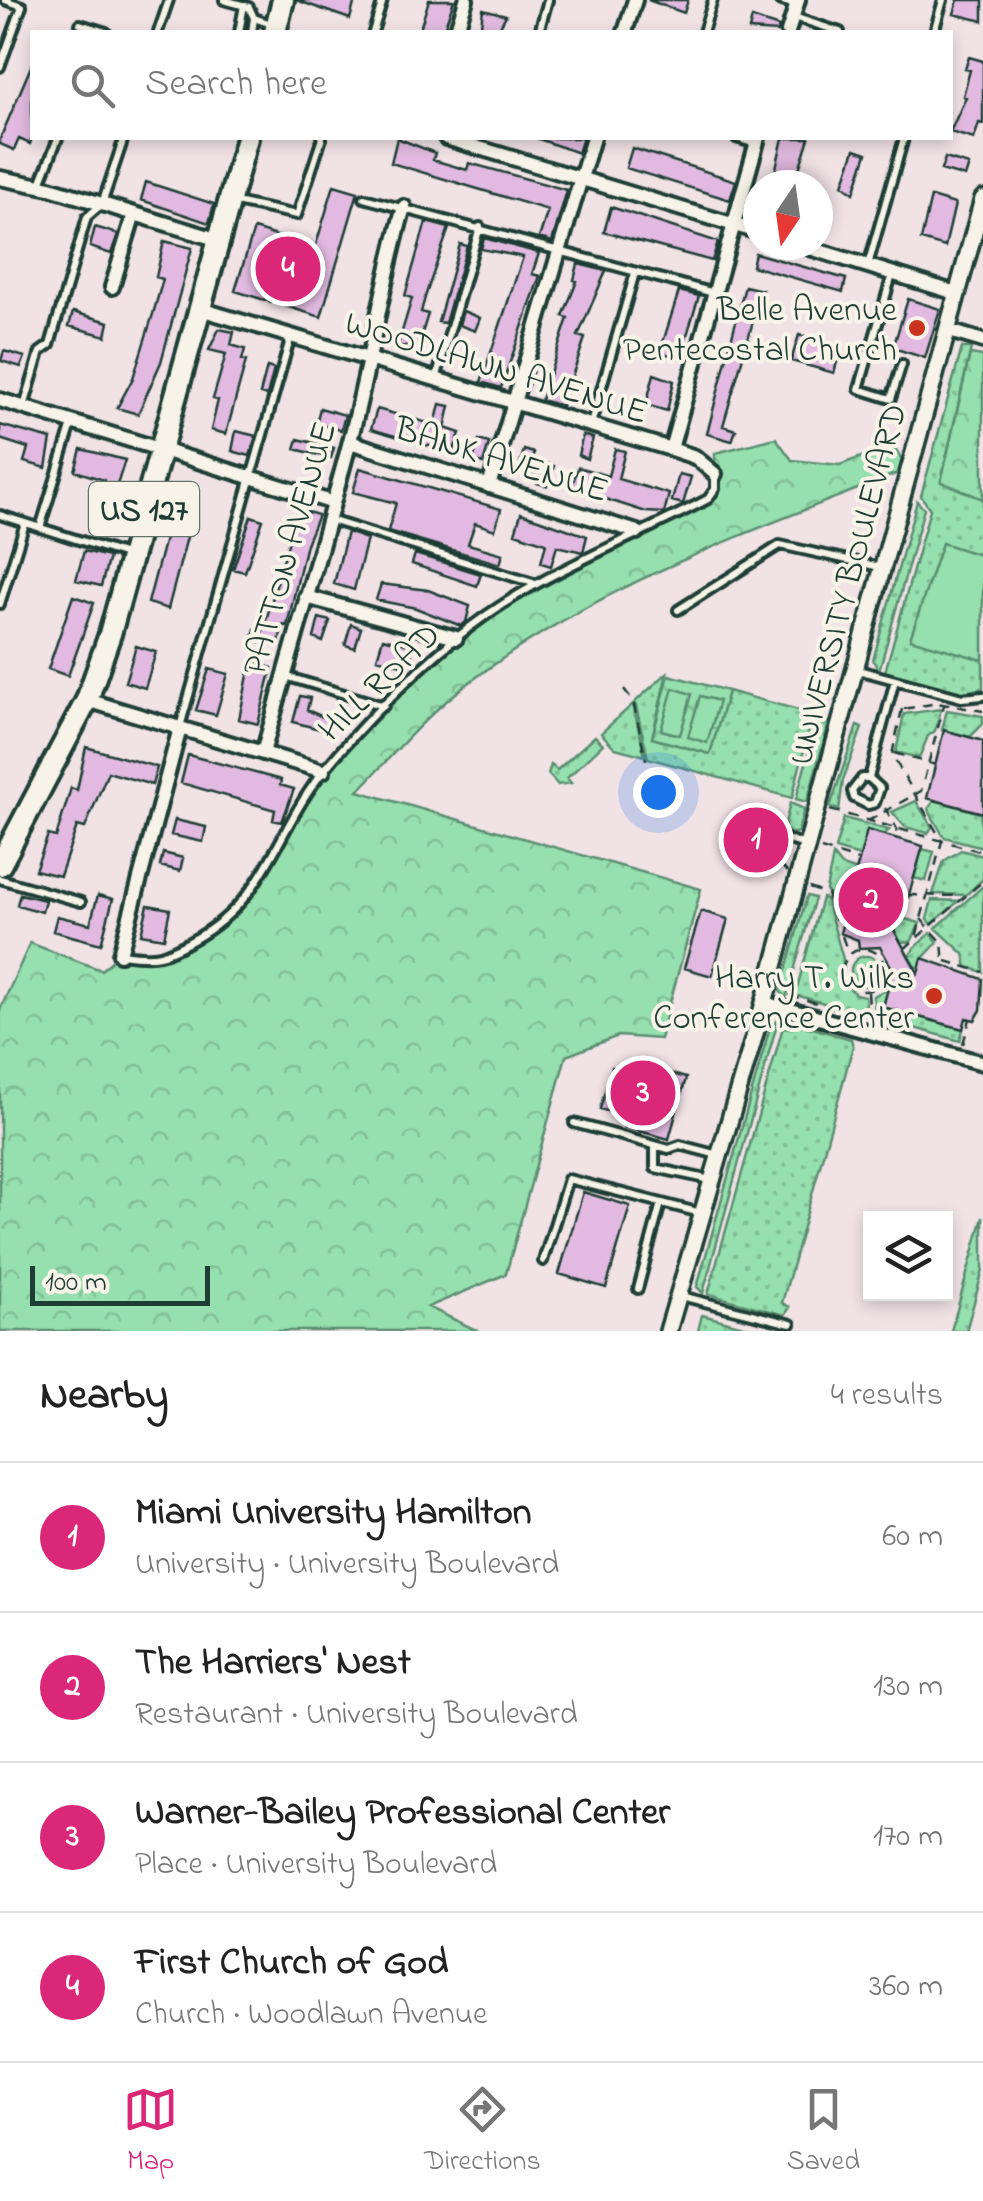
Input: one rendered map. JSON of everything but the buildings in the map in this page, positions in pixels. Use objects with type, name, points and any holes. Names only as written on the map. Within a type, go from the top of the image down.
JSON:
[{"type":"main road","points":[[276,29],[283,0]]},
{"type":"main road","name":"US 127","points":[[0,865],[87,700],[247,140]]},
{"type":"street","points":[[457,30],[466,0]]},
{"type":"street","points":[[627,30],[636,0]]},
{"type":"street","points":[[453,140],[743,227]]},
{"type":"street","points":[[489,486],[592,140]]},
{"type":"street","points":[[671,449],[757,140]]},
{"type":"street","points":[[0,178],[219,240]]},
{"type":"street","name":"UNIVERSITY BOULEVARD","points":[[668,1331],[764,1003],[983,198]]},
{"type":"street","name":"PATTON AVENUE","points":[[262,753],[350,442],[370,359],[382,283],[404,207]]},
{"type":"street","points":[[112,287],[134,214]]},
{"type":"street","points":[[833,255],[956,292]]},
{"type":"street","name":"WOODLAWN AVENUE","points":[[200,309],[671,449],[695,457],[714,474]]},
{"type":"street","points":[[946,330],[983,342]]},
{"type":"street","points":[[0,400],[331,502]]},
{"type":"street","name":"BANK AVENUE","points":[[350,442],[637,532]]},
{"type":"street","points":[[306,597],[456,638]]},
{"type":"street","points":[[87,700],[323,771]]},
{"type":"street","points":[[120,954],[180,728]]},
{"type":"street","points":[[764,1003],[983,1063]]},
{"type":"lane","points":[[0,67],[22,6],[5,0]]},
{"type":"lane","points":[[159,30],[168,0]]},
{"type":"lane","points":[[224,0],[248,4]]},
{"type":"lane","points":[[374,30],[383,0]]},
{"type":"lane","points":[[540,30],[548,0]]},
{"type":"lane","points":[[704,30],[712,0]]},
{"type":"lane","points":[[778,0],[836,30]]},
{"type":"lane","points":[[935,30],[943,0]]},
{"type":"lane","points":[[248,4],[254,18],[252,30]]},
{"type":"lane","points":[[240,30],[248,4]]},
{"type":"lane","points":[[254,18],[276,29]]},
{"type":"lane","points":[[80,24],[100,30]]},
{"type":"lane","points":[[39,186],[57,140]]},
{"type":"lane","points":[[24,407],[40,352],[50,345],[87,217],[102,204],[123,140]]},
{"type":"lane","points":[[230,200],[289,217],[297,215],[321,140]]},
{"type":"lane","points":[[868,266],[903,140]]},
{"type":"lane","points":[[364,198],[714,292]]},
{"type":"lane","points":[[436,379],[480,227]]},
{"type":"lane","points":[[591,425],[635,273]]},
{"type":"lane","points":[[892,273],[859,389],[891,399],[902,364]]},
{"type":"lane","points":[[180,728],[290,336]]},
{"type":"lane","points":[[40,528],[73,422]]},
{"type":"lane","name":"HILL ROAD","points":[[120,954],[158,959],[214,929],[245,900],[269,866],[323,771],[456,638],[534,584],[708,498],[715,489],[714,474]]},
{"type":"lane","points":[[0,515],[130,556]]},
{"type":"lane","points":[[326,518],[534,584]]},
{"type":"lane","points":[[0,604],[24,523]]},
{"type":"lane","points":[[678,610],[780,545],[881,568]]},
{"type":"lane","points":[[854,668],[962,698],[983,696]]},
{"type":"lane","points":[[284,676],[384,706]]},
{"type":"lane","points":[[870,778],[896,680]]},
{"type":"lane","points":[[870,778],[880,788],[875,802],[868,806],[854,798],[855,783],[870,778]]},
{"type":"lane","points":[[774,836],[806,844]]},
{"type":"lane","points":[[0,878],[81,902]]},
{"type":"lane","points":[[574,1123],[669,1149],[680,1145],[719,1156]]},
{"type":"lane","points":[[655,1145],[654,1168],[712,1180]]},
{"type":"lane","points":[[543,1260],[568,1179],[702,1214]]},
{"type":"lane","points":[[638,1289],[661,1203]]},
{"type":"lane","points":[[678,1295],[791,1324]]},
{"type":"path","points":[[624,689],[633,701],[646,760]]},
{"type":"path","points":[[868,820],[915,796],[947,694]]},
{"type":"path","points":[[887,712],[944,705],[983,712]]},
{"type":"path","points":[[902,710],[892,753],[942,841],[915,942]]},
{"type":"path","points":[[892,753],[936,765]]},
{"type":"path","points":[[875,802],[886,808],[897,829],[895,838]]},
{"type":"path","points":[[829,810],[983,852]]},
{"type":"path","points":[[806,844],[858,860]]},
{"type":"path","points":[[770,853],[784,872],[827,894],[838,928]]},
{"type":"path","points":[[904,949],[983,880]]},
{"type":"path","points":[[908,895],[965,896]]},
{"type":"path","points":[[922,919],[942,942],[944,962],[983,972]]},
{"type":"path","points":[[842,936],[849,955],[843,975],[857,990],[868,991],[883,978],[886,962],[869,950],[849,955]]},
{"type":"path","points":[[883,978],[889,980]]},
{"type":"path","points":[[868,991],[870,1019]]},
{"type":"path","points":[[962,1044],[970,1019]]},
{"type":"green space","points":[[962,348],[971,348],[941,481],[983,499],[983,688],[960,693],[885,672],[930,509],[921,496]]},
{"type":"green space","points":[[970,354],[983,356],[983,499],[941,482]]},
{"type":"green space","points":[[776,438],[792,460],[840,465],[893,445],[908,469],[731,539],[561,622],[456,693],[358,791],[701,889],[660,1039],[618,1036],[566,1056],[506,1274],[428,1307],[478,1331],[0,1331],[0,1010],[30,943],[101,970],[120,954],[158,959],[214,929],[245,900],[323,771],[456,638],[534,584],[708,498],[715,489],[715,453]]},
{"type":"green space","points":[[917,501],[924,509],[879,671],[873,660]]},
{"type":"green space","points":[[942,543],[983,556],[983,660],[910,639]]},
{"type":"green space","points":[[667,673],[652,738],[710,754],[728,691],[813,714],[792,798],[648,758],[635,702]]},
{"type":"green space","points":[[669,675],[728,691],[710,754],[652,738]]},
{"type":"green space","points":[[673,688],[692,694],[680,735],[661,730]]},
{"type":"green space","points":[[700,696],[719,701],[707,743],[688,737]]},
{"type":"green space","points":[[633,704],[645,756],[615,748],[601,733]]},
{"type":"green space","points":[[941,709],[935,731],[928,736],[919,758],[896,752],[904,714]]},
{"type":"green space","points":[[947,710],[983,716],[983,724],[970,737],[942,730]]},
{"type":"green space","points":[[819,716],[829,722],[807,802],[796,799]]},
{"type":"green space","points":[[857,726],[862,728],[843,780],[839,810],[830,807]]},
{"type":"green space","points":[[595,736],[603,744],[567,778],[571,783],[558,785],[548,774],[551,765],[557,770]]},
{"type":"green space","points":[[935,800],[980,813],[983,847],[944,837],[928,809]]},
{"type":"green space","points":[[916,801],[932,827],[928,833],[905,827],[892,812]]},
{"type":"green space","points":[[790,803],[804,809],[798,832],[791,834],[784,828]]},
{"type":"green space","points":[[844,818],[889,830],[860,856],[835,849]]},
{"type":"green space","points":[[922,849],[934,852],[926,881],[914,878]]},
{"type":"green space","points":[[961,850],[983,856],[983,879],[966,895],[933,894],[944,861]]},
{"type":"green space","points":[[833,856],[841,866],[855,870],[841,921],[826,890]]},
{"type":"green space","points":[[983,886],[983,972],[967,967],[964,954],[936,928]]},
{"type":"green space","points":[[807,896],[815,898],[786,998],[780,991]]},
{"type":"green space","points":[[822,898],[826,899],[843,959],[841,978],[855,994],[865,996],[867,1015],[795,995]]},
{"type":"green space","points":[[932,900],[959,901],[932,924],[927,919]]},
{"type":"green space","points":[[894,916],[920,923],[911,942],[887,941]]},
{"type":"green space","points":[[931,933],[938,942],[924,957],[921,968],[906,964],[914,948]]},
{"type":"green space","points":[[866,956],[877,960],[881,971],[877,982],[866,986],[855,982],[851,971],[855,960]]},
{"type":"green space","points":[[888,989],[883,1007],[963,1029],[960,1041],[876,1017],[873,996]]},
{"type":"green space","points":[[778,1020],[703,1293],[697,1287],[770,1027]]},
{"type":"green space","points":[[795,1023],[851,1039],[853,1046],[782,1303],[790,1307],[785,1315],[708,1294],[783,1027],[793,1028]]},
{"type":"green space","points":[[983,1217],[983,1270],[966,1331],[951,1331]]},
{"type":"green space","points":[[702,1315],[762,1331],[698,1331]]},
{"type":"place","name":"First Church of God","points":[[288,269]]},
{"type":"place","name":"Belle Avenue Pentecostal Church","points":[[917,328]]},
{"type":"place","name":"Miami University Hamilton","points":[[756,840]]},
{"type":"place","name":"The Harriers' Nest","points":[[871,900]]},
{"type":"place","name":"Harry T. Wilks Conference Center","points":[[934,996]]},
{"type":"place","name":"Warner-Bailey Professional Center","points":[[643,1093]]}]
